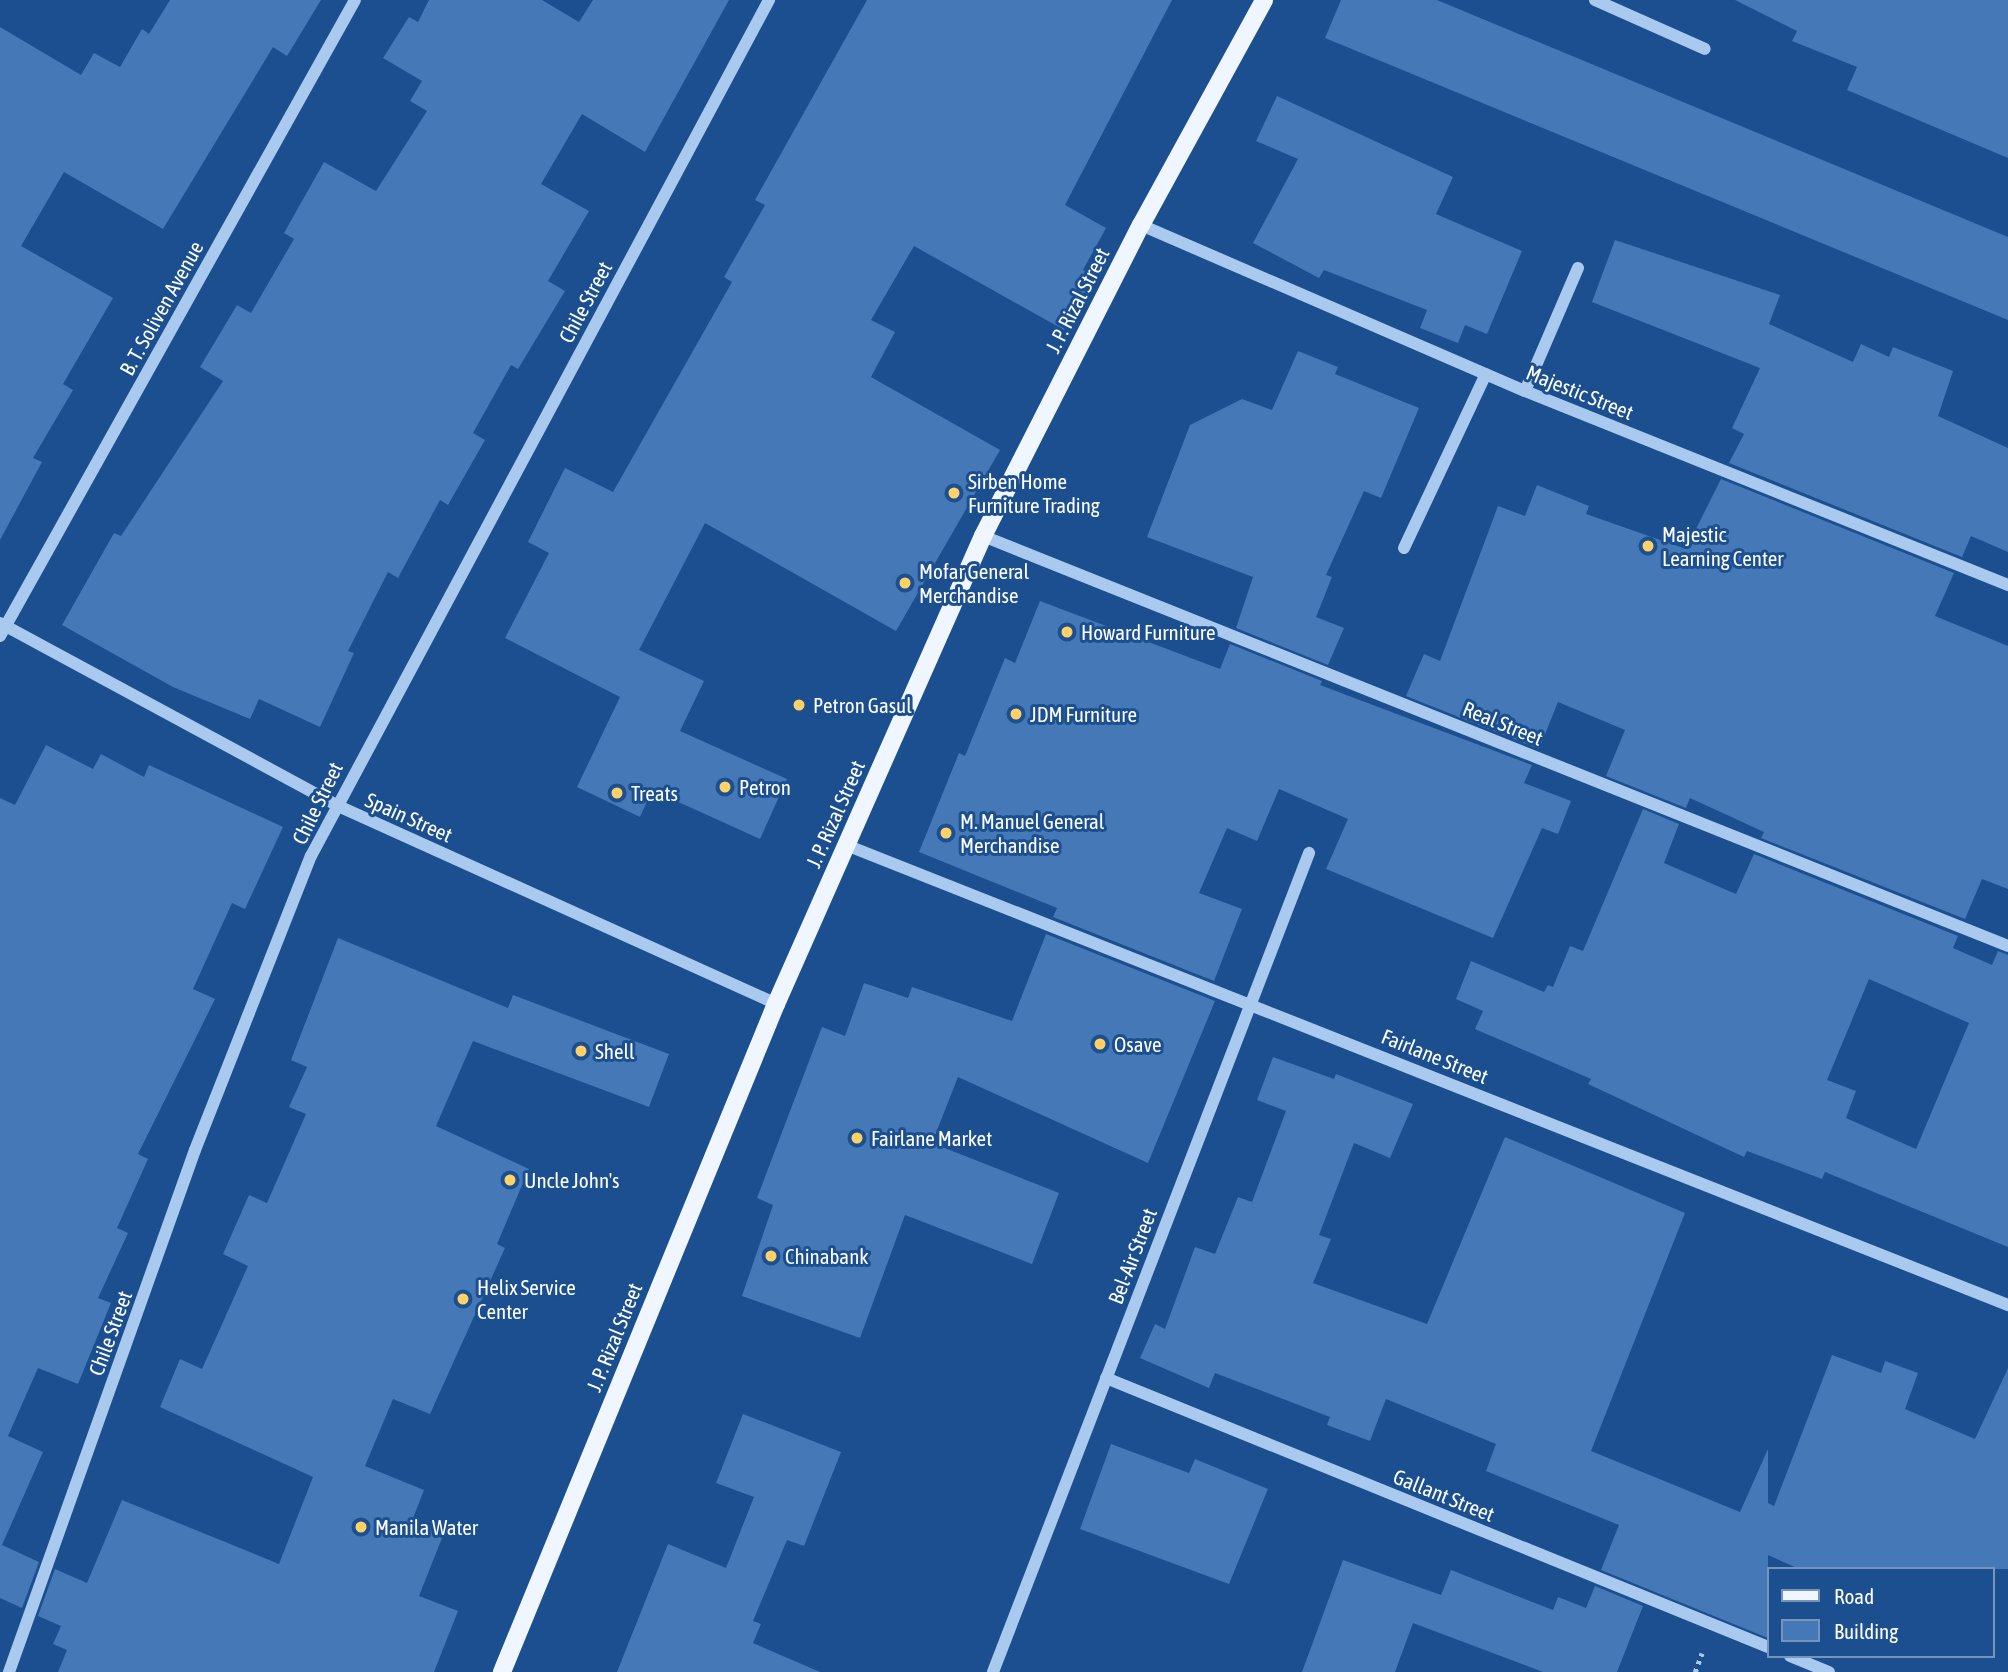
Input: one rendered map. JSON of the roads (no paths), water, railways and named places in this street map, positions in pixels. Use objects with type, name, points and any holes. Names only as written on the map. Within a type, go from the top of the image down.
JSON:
[{"type":"main road","name":"J. P. Rizal Street","points":[[502,1672],[776,1004],[984,536],[1141,225],[1264,0]]},
{"type":"street","name":"B. T. Soliven Avenue","points":[[2,628],[355,0]]},
{"type":"street","name":"Chile Street","points":[[9,1672],[195,1150],[336,805],[769,0]]},
{"type":"street","points":[[1595,0],[1705,49]]},
{"type":"street","name":"Majestic Street","points":[[1141,225],[1525,391],[2008,585]]},
{"type":"street","points":[[1525,391],[1578,268]]},
{"type":"street","points":[[1404,548],[1486,374]]},
{"type":"street","name":"Real Street","points":[[984,536],[2008,947]]},
{"type":"street","name":"Spain Street","points":[[2,628],[336,805],[776,1004]]},
{"type":"street","name":"Fairlane Street","points":[[846,845],[1250,1002],[2008,1305]]},
{"type":"street","name":"Bel-Air Street","points":[[993,1672],[1309,853]]},
{"type":"street","name":"Gallant Street","points":[[1106,1378],[1766,1646]]},
{"type":"street","points":[[1795,1658],[1829,1672]]},
{"type":"place","name":"Sirben Home Furniture Trading","points":[[954,493]]},
{"type":"place","name":"Majestic Learning Center","points":[[1648,546]]},
{"type":"place","name":"Mofar General Merchandise","points":[[905,583]]},
{"type":"place","name":"Howard Furniture","points":[[1067,632]]},
{"type":"place","name":"Petron Gasul","points":[[799,705]]},
{"type":"place","name":"JDM Furniture","points":[[1016,714]]},
{"type":"place","name":"Petron","points":[[725,787]]},
{"type":"place","name":"Treats","points":[[617,793]]},
{"type":"place","name":"M. Manuel General Merchandise","points":[[946,833]]},
{"type":"place","name":"Osave","points":[[1100,1044]]},
{"type":"place","name":"Shell","points":[[581,1051]]},
{"type":"place","name":"Fairlane Market","points":[[857,1138]]},
{"type":"place","name":"Uncle John's","points":[[510,1180]]},
{"type":"place","name":"Chinabank","points":[[771,1256]]},
{"type":"place","name":"Helix Service Center","points":[[463,1299]]},
{"type":"place","name":"Manila Water","points":[[361,1527]]}]
